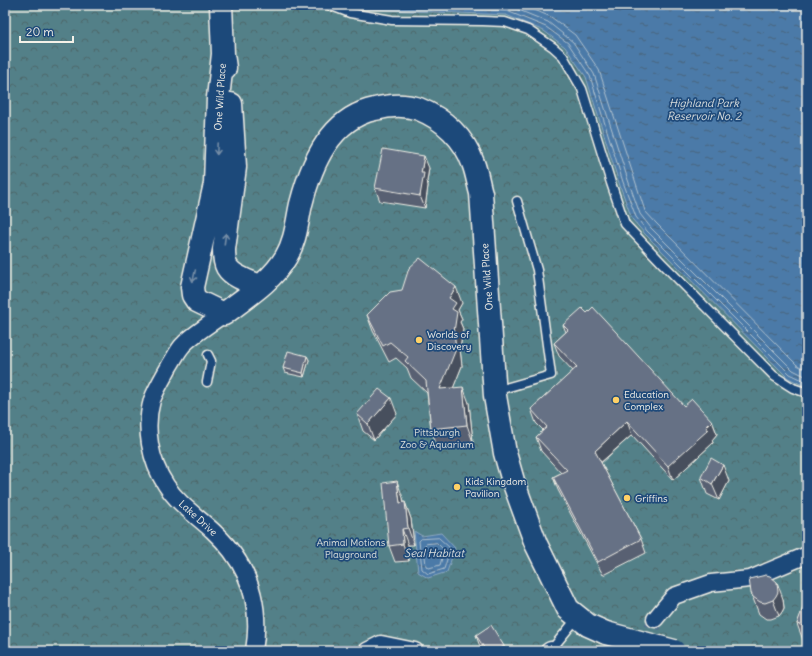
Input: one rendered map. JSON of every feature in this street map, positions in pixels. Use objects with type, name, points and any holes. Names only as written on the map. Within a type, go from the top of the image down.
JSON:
[{"type":"main road","name":"One Wild Place","points":[[221,5],[223,54],[232,110],[235,166],[224,248],[225,260],[228,268],[233,274],[260,286]]},
{"type":"main road","name":"One Wild Place","points":[[223,54],[218,98],[215,184],[192,287],[193,295],[197,301],[224,314],[260,286],[276,270],[286,257],[294,241],[302,203],[312,170],[328,139],[340,126],[353,117],[368,110],[391,105],[411,106],[442,120],[452,129],[464,145],[473,163],[481,193],[494,391],[505,453],[513,481],[536,544],[568,609],[588,625],[606,633],[674,651]]},
{"type":"street","name":"Lake Drive","points":[[224,314],[183,345],[166,372],[152,400],[148,421],[149,441],[156,464],[165,484],[180,502],[230,548],[242,565],[250,583],[256,604],[256,641],[254,651]]},
{"type":"street","points":[[655,619],[674,596],[711,583],[750,579],[807,555]]},
{"type":"street","points":[[367,651],[381,644],[415,651]]},
{"type":"lane","points":[[328,5],[350,13],[392,20],[505,22],[528,30],[553,47],[563,56],[582,90],[611,183],[626,224],[662,263],[774,376],[794,388],[807,393]]},
{"type":"lane","points":[[494,391],[551,375],[537,270],[517,201]]},
{"type":"lane","points":[[207,382],[211,361],[208,355]]},
{"type":"lane","points":[[550,650],[578,617]]},
{"type":"green space","points":[[5,5],[807,5],[807,651],[5,651]]},
{"type":"water","name":"Highland Park Reservoir No. 2","points":[[349,5],[807,5],[807,387],[788,378],[645,234],[632,219],[619,183],[586,77],[565,47],[544,31],[506,15],[367,9]]},
{"type":"water","name":"Seal Habitat","points":[[414,531],[422,536],[441,533],[455,548],[447,572],[428,578],[418,572]]},
{"type":"building","points":[[383,149],[424,156],[421,173],[424,173],[420,196],[375,188]]},
{"type":"building","name":"Worlds of Discovery","points":[[420,258],[456,287],[449,298],[456,303],[452,309],[457,312],[454,332],[456,349],[440,389],[463,387],[467,425],[431,429],[426,381],[405,361],[408,357],[390,342],[383,346],[367,315],[390,292],[402,290],[409,268]]},
{"type":"building","name":"Education Complex","points":[[593,307],[684,406],[692,399],[712,421],[706,427],[708,430],[668,466],[627,421],[595,451],[641,539],[598,562],[553,477],[567,470],[536,437],[547,427],[531,409],[577,367],[554,343],[568,330],[563,325],[582,308],[587,313]]},
{"type":"building","points":[[288,351],[307,356],[303,373],[283,368]]},
{"type":"building","points":[[379,389],[391,398],[368,424],[357,414]]},
{"type":"building","points":[[711,458],[723,465],[712,484],[701,477]]},
{"type":"building","points":[[397,481],[400,503],[405,502],[408,528],[402,529],[403,544],[389,546],[383,483]]},
{"type":"building","points":[[766,575],[770,576],[777,582],[778,592],[773,600],[765,603],[760,602],[753,597],[749,579]]},
{"type":"building","points":[[807,599],[807,627],[797,624]]},
{"type":"building","points":[[491,625],[504,646],[496,651],[486,651],[476,635]]},
{"type":"tunnel","points":[[646,651],[655,619]]},
{"type":"place","name":"Worlds of Discovery","points":[[419,340]]},
{"type":"place","name":"Education Complex","points":[[616,400]]},
{"type":"place","name":"Kids Kingdom Pavilion","points":[[457,487]]},
{"type":"place","name":"Griffins","points":[[627,498]]},
{"type":"park label","name":"Pittsburgh Zoo & Aquarium","points":[[437,438]]},
{"type":"park label","name":"Animal Motions Playground","points":[[351,548]]}]
